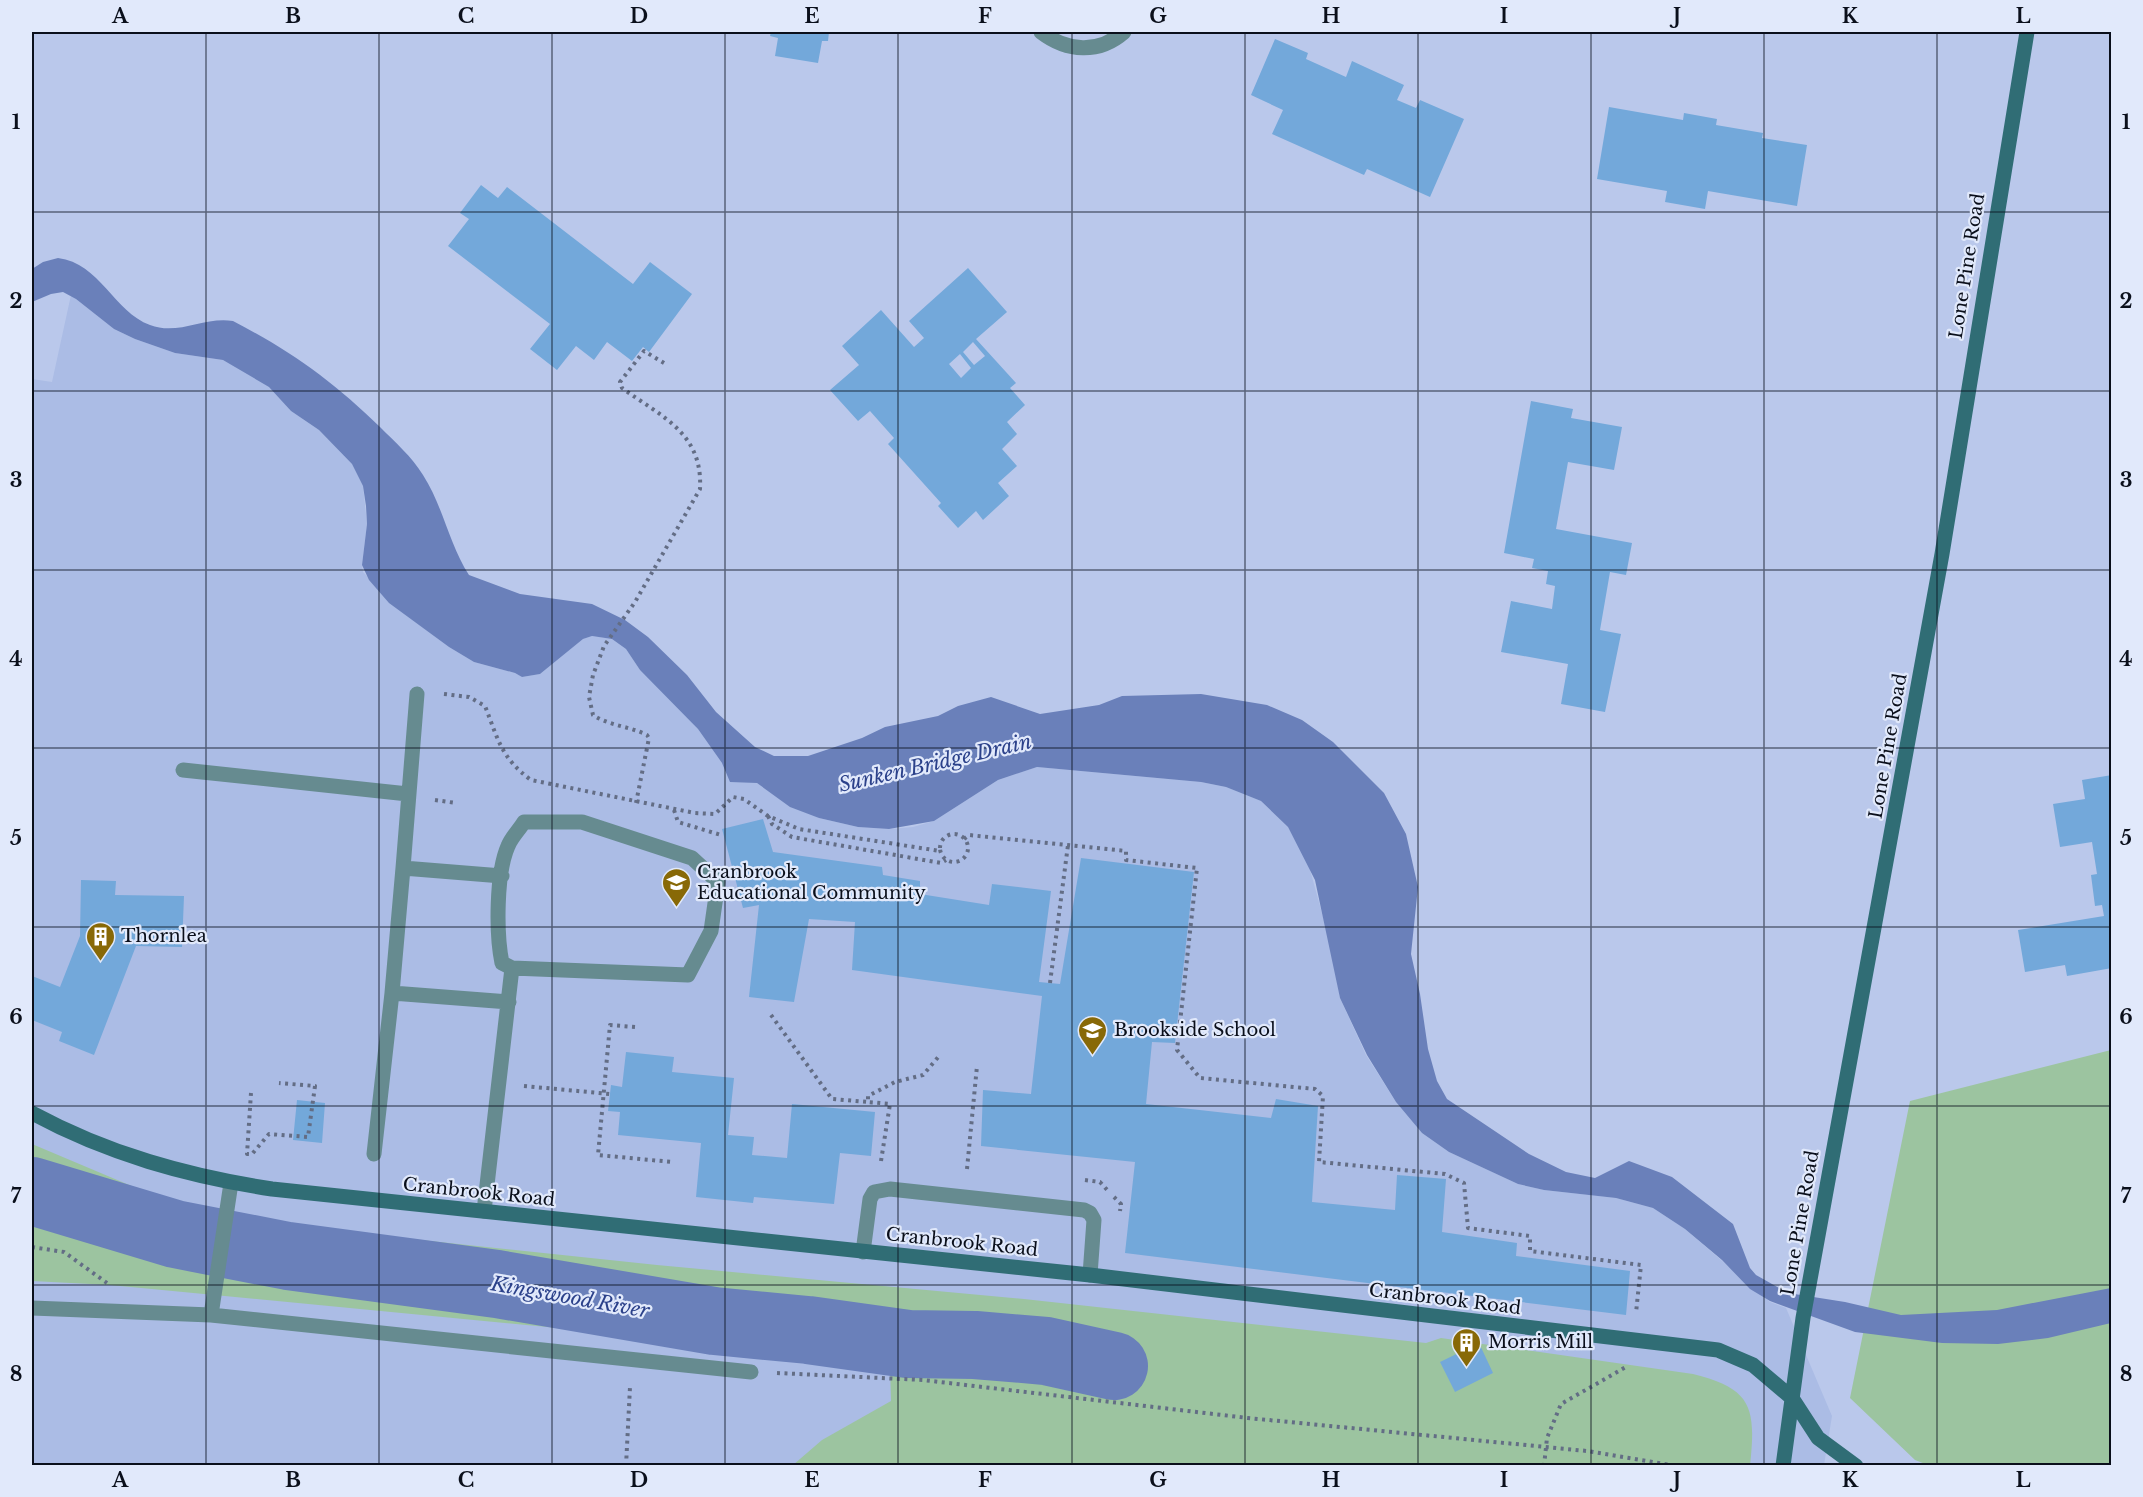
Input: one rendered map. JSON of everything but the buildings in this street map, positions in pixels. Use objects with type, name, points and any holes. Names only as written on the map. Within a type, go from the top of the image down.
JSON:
[{"type":"street","points":[[1041,32],[1066,45],[1092,48],[1109,44],[1124,32]]},
{"type":"street","name":"Lone Pine Road","points":[[1783,1466],[1803,1318],[1940,565],[2026,32]]},
{"type":"street","points":[[374,1154],[392,993],[417,694]]},
{"type":"street","points":[[183,770],[408,794]]},
{"type":"street","points":[[524,822],[582,822],[692,858],[718,882],[711,931],[688,975],[512,968],[502,963],[498,945],[502,876],[508,846],[524,822]]},
{"type":"street","points":[[403,868],[502,876]]},
{"type":"street","points":[[484,1211],[512,968]]},
{"type":"street","points":[[392,993],[508,1002]]},
{"type":"street","name":"Cranbrook Road","points":[[32,1113],[84,1139],[126,1156],[191,1175],[231,1183],[1090,1275],[1718,1350],[1753,1365],[1792,1398],[1818,1437],[1856,1466]]},
{"type":"street","points":[[211,1315],[231,1183]]},
{"type":"street","points":[[863,1252],[870,1199],[874,1192],[890,1189],[1084,1209],[1094,1220],[1090,1275]]},
{"type":"street","points":[[32,1308],[211,1315],[751,1372]]},
{"type":"path","points":[[636,802],[647,735],[628,727],[606,723],[593,715],[589,697],[604,646],[635,602],[700,489],[701,470],[686,434],[622,388],[620,382],[644,351],[664,363]]},
{"type":"path","points":[[417,694],[455,695],[469,698],[485,706],[498,741],[512,766],[531,780],[673,809],[715,814],[733,797],[744,799],[768,816],[799,829],[940,851]]},
{"type":"path","points":[[673,809],[678,822],[721,835]]},
{"type":"path","points":[[768,816],[772,824],[792,837],[941,863],[946,860],[955,862],[964,858],[968,850],[964,839],[955,834],[946,836],[940,844],[940,851],[946,860]]},
{"type":"path","points":[[964,839],[969,835],[1126,851],[1126,860],[1197,868],[1177,1050],[1200,1078],[1315,1089],[1323,1096],[1319,1162],[1446,1174],[1464,1183],[1468,1228],[1530,1236],[1530,1251],[1641,1265],[1636,1314]]},
{"type":"path","points":[[847,847],[849,837]]},
{"type":"path","points":[[1050,983],[1068,845]]},
{"type":"path","points":[[771,1015],[832,1100],[890,1104],[881,1161]]},
{"type":"path","points":[[635,1027],[610,1025],[598,1155],[672,1162]]},
{"type":"path","points":[[868,1102],[868,1096],[895,1082],[923,1075],[940,1055]]},
{"type":"path","points":[[968,1169],[977,1066]]},
{"type":"path","points":[[251,1093],[247,1154],[252,1155],[269,1134],[308,1137],[315,1086],[279,1083]]},
{"type":"path","points":[[499,1083],[610,1094]]},
{"type":"path","points":[[32,1247],[64,1252],[110,1285],[133,1312]]},
{"type":"path","points":[[626,1466],[632,1359]]},
{"type":"path","points":[[1544,1466],[1545,1448],[1561,1404],[1625,1368]]},
{"type":"path","points":[[751,1372],[923,1380],[1248,1418],[1545,1448],[1677,1466]]},
{"type":"shaded area","name":"Cranbrook Educational Community","points":[[71,295],[114,329],[135,339],[175,353],[223,360],[247,372],[270,387],[291,411],[319,430],[352,464],[363,486],[367,524],[363,572],[405,614],[449,647],[474,662],[522,677],[540,674],[583,639],[592,636],[612,639],[626,649],[640,670],[672,700],[698,729],[722,763],[741,781],[757,783],[819,818],[858,827],[889,829],[913,827],[934,821],[998,780],[1037,767],[1201,782],[1226,787],[1261,801],[1288,827],[1309,866],[1328,935],[1340,998],[1366,1055],[1396,1102],[1422,1133],[1449,1152],[1518,1184],[1544,1190],[1616,1198],[1653,1208],[1685,1229],[1770,1302],[1786,1308],[1832,1416],[1824,1465],[32,1465],[32,379],[52,382]]},
{"type":"green space","points":[[2111,1050],[2111,1465],[1928,1465],[1915,1460],[1850,1398],[1910,1101]]},
{"type":"green space","points":[[32,1144],[205,1217],[657,1265],[1024,1299],[1426,1343],[1441,1338],[1693,1374],[1728,1387],[1739,1394],[1746,1404],[1752,1429],[1750,1466],[793,1465],[822,1440],[891,1401],[890,1365],[650,1340],[610,1333],[110,1285],[32,1281]]},
{"type":"water","name":"Sunken Bridge Drain","points":[[58,258],[73,262],[85,269],[126,310],[137,319],[150,325],[171,328],[212,321],[233,321],[311,368],[363,411],[414,462],[436,499],[456,551],[469,575],[520,594],[592,604],[625,620],[648,637],[687,675],[716,712],[755,747],[774,756],[808,756],[862,738],[885,727],[938,716],[958,706],[991,697],[1040,714],[1099,705],[1122,696],[1201,694],[1267,705],[1302,720],[1333,742],[1384,793],[1406,834],[1418,887],[1411,954],[1420,994],[1428,1049],[1437,1081],[1447,1099],[1529,1154],[1566,1172],[1595,1178],[1629,1161],[1672,1177],[1733,1224],[1750,1268],[1756,1275],[1788,1293],[1845,1302],[1901,1315],[1997,1310],[2111,1288],[2111,1323],[2048,1338],[1998,1344],[1942,1343],[1855,1332],[1770,1301],[1750,1289],[1722,1260],[1685,1229],[1653,1208],[1616,1198],[1544,1190],[1518,1184],[1449,1152],[1422,1133],[1396,1102],[1367,1055],[1340,998],[1315,880],[1288,827],[1261,801],[1226,787],[1201,782],[1037,767],[998,780],[934,821],[889,829],[858,827],[819,818],[790,807],[757,783],[730,782],[722,763],[698,729],[640,670],[626,649],[612,639],[592,636],[583,639],[540,674],[522,677],[474,662],[449,647],[389,603],[369,580],[362,565],[367,524],[363,486],[352,464],[319,430],[291,411],[269,387],[223,360],[175,353],[135,339],[114,329],[76,299],[63,292],[32,302],[32,269],[43,262]]},
{"type":"waterway","name":"Kingswood River","points":[[32,1191],[175,1234],[288,1256],[497,1284],[714,1321],[808,1330],[908,1344],[975,1345],[1046,1351],[1114,1366]]},
{"type":"place","name":"Cranbrook Educational Community","points":[[676,908]]},
{"type":"place","name":"Thornlea","points":[[100,962]]},
{"type":"place","name":"Brookside School","points":[[1093,1056]]},
{"type":"place","name":"Morris Mill","points":[[1467,1368]]}]
